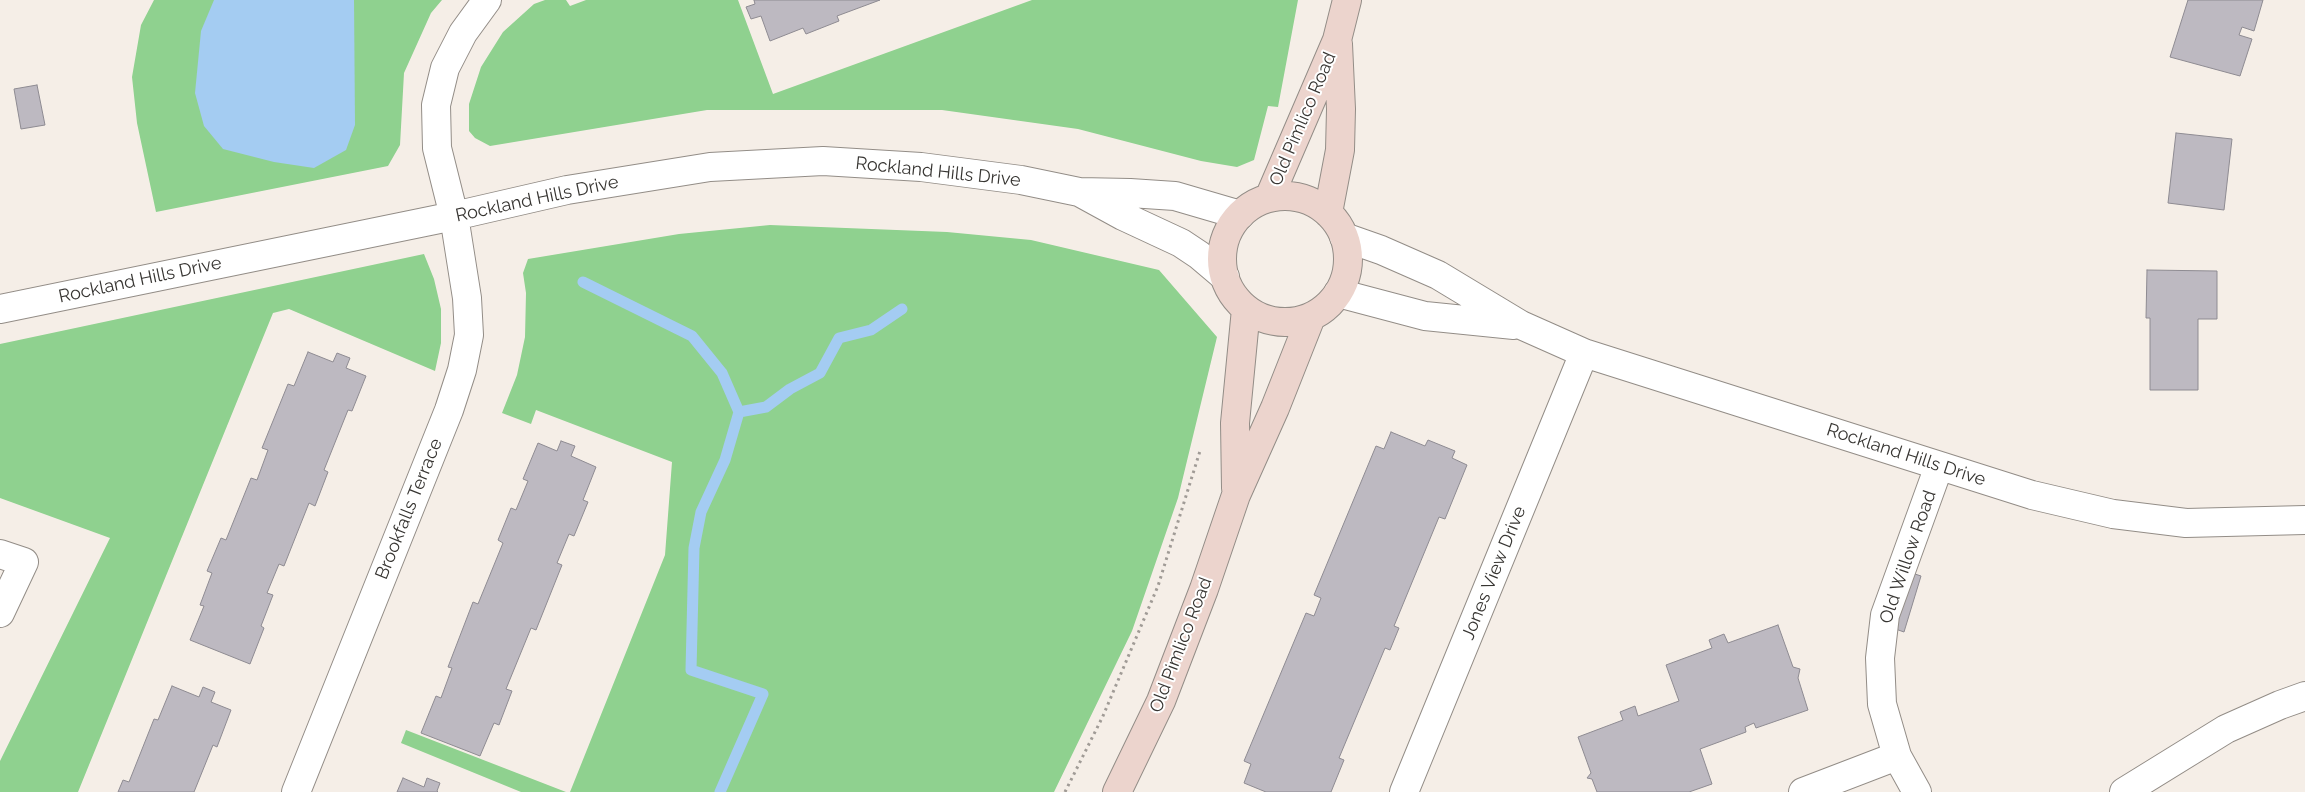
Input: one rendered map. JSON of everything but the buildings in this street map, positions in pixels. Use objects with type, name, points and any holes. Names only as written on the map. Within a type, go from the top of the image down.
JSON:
[{"type":"street","name":"Brookfalls Terrace","points":[[296,792],[449,410],[462,370],[469,335],[468,307],[454,216],[437,148],[436,105],[446,68],[463,33],[487,0]]},
{"type":"street","name":"Old Pimlico Road","points":[[1269,198],[1338,40],[1346,0]]},
{"type":"street","name":"Old Pimlico Road","points":[[1328,213],[1340,150],[1341,109],[1338,40]]},
{"type":"street","name":"Rockland Hills Drive","points":[[0,309],[454,216],[567,190],[710,167],[823,161],[921,167],[1021,180],[1079,192],[1130,192],[1175,196],[1240,214]]},
{"type":"street","name":"Rockland Hills Drive","points":[[1079,192],[1123,216],[1181,243],[1199,255],[1225,277]]},
{"type":"street","points":[[1284,196],[1300,198],[1315,204],[1328,213],[1344,237],[1348,251],[1348,266],[1344,280],[1338,293],[1330,303],[1311,317],[1298,321],[1271,321],[1246,309],[1237,300],[1225,277],[1222,250],[1226,238],[1240,214],[1254,204],[1269,198],[1284,196]]},
{"type":"street","name":"Rockland Hills Drive","points":[[1344,237],[1381,250],[1438,275],[1521,325],[1584,353],[2032,495],[2113,514],[2186,523],[2305,520]]},
{"type":"street","name":"Rockland Hills Drive","points":[[1338,293],[1426,316],[1521,325]]},
{"type":"street","name":"Old Pimlico Road","points":[[1236,495],[1235,423],[1246,309]]},
{"type":"street","name":"Old Pimlico Road","points":[[1117,792],[1161,701],[1204,589],[1236,495],[1275,408],[1311,317]]},
{"type":"street","name":"Jones View Drive","points":[[1404,792],[1584,353]]},
{"type":"street","name":"Old Willow Road","points":[[1917,792],[1897,756],[1882,704],[1880,658],[1885,615],[1939,466]]},
{"type":"street","points":[[0,613],[12,558]]},
{"type":"street","points":[[2124,792],[2226,729],[2305,696]]},
{"type":"street","points":[[1804,792],[1897,756]]},
{"type":"path","points":[[1065,792],[1103,716],[1158,586],[1202,445]]},
{"type":"green space","points":[[154,0],[442,0],[431,13],[404,73],[400,145],[388,166],[156,212],[137,123],[132,77],[141,25]]},
{"type":"green space","points":[[545,0],[566,0],[570,6],[586,0],[738,0],[773,94],[1032,0],[1298,0],[1278,107],[1268,106],[1254,160],[1237,167],[1201,161],[1078,129],[942,110],[707,110],[490,146],[475,138],[469,131],[469,104],[481,67],[503,32],[534,4]]},
{"type":"green space","points":[[770,225],[947,232],[1031,240],[1159,270],[1217,337],[1178,498],[1132,631],[1054,792],[570,792],[665,555],[672,462],[536,410],[531,424],[502,413],[517,375],[525,337],[526,293],[523,273],[528,259],[679,234]]},
{"type":"green space","points":[[424,254],[434,279],[441,309],[441,343],[435,371],[289,309],[273,313],[78,792],[0,792],[0,761],[110,538],[0,498],[0,344]]},
{"type":"green space","points":[[406,730],[566,792],[521,792],[401,743]]},
{"type":"water","points":[[214,0],[354,0],[355,125],[346,150],[314,168],[274,162],[223,149],[204,126],[195,93],[201,31]]},
{"type":"waterway","points":[[583,282],[692,336],[722,373],[739,412],[725,460],[701,512],[694,548],[691,670],[763,694],[720,792]]},
{"type":"waterway","points":[[739,412],[766,407],[790,389],[820,373],[839,338],[871,330],[902,309]]}]
